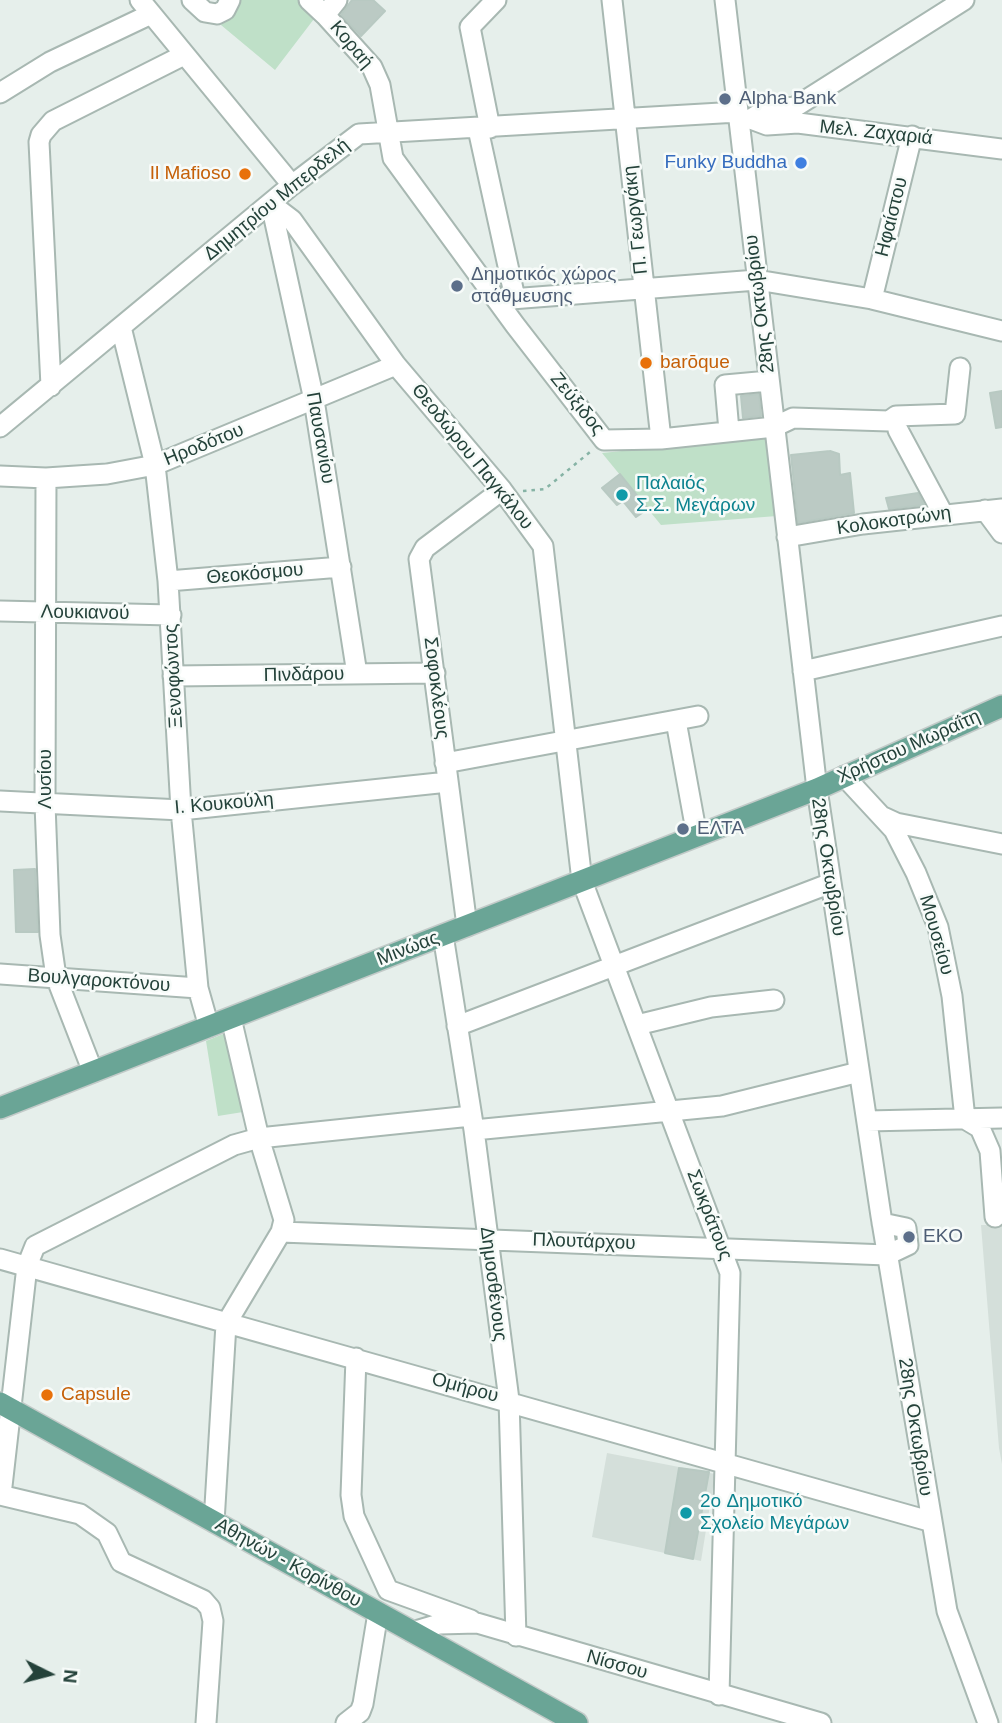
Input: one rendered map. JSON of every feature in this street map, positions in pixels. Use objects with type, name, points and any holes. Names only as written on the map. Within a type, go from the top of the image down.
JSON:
[{"type":"main road","name":"Χρήστου Μωραΐτη","points":[[817,789],[1002,706]]},
{"type":"main road","name":"Μινώας","points":[[0,1108],[817,789]]},
{"type":"main road","name":"Αθηνών - Κορίνθου","points":[[5,1406],[577,1723]]},
{"type":"street","points":[[192,0],[205,12],[218,14],[225,10],[230,0]]},
{"type":"street","name":"Κοραή","points":[[309,0],[331,7],[372,67],[380,85],[393,158],[506,299]]},
{"type":"street","name":"Ζεύξιδος","points":[[496,0],[470,27],[506,299],[604,440],[661,439],[775,427],[793,418],[889,421],[896,416],[955,414],[960,368]]},
{"type":"street","name":"Π. Γεωργάκη","points":[[612,0],[661,439]]},
{"type":"street","name":"28ης Οκτωβρίου","points":[[725,0],[743,117],[757,280],[817,789],[859,1072],[893,1253],[929,1521],[947,1611],[988,1723]]},
{"type":"street","points":[[797,115],[964,0]]},
{"type":"street","points":[[0,93],[145,7],[292,185]]},
{"type":"street","points":[[51,386],[39,142],[41,135],[53,121],[184,55]]},
{"type":"street","name":"Δημητρίου Μπερδελή","points":[[0,427],[292,185],[359,134],[388,135],[625,119],[743,117],[765,110],[797,115]]},
{"type":"street","name":"Μελ. Ζαχαριά","points":[[797,115],[1002,149]]},
{"type":"street","name":"Ηφαίστου","points":[[872,299],[912,136]]},
{"type":"street","name":"Θεοδώρου Παγκάλου","points":[[271,204],[292,220],[396,365],[504,494],[543,546],[582,881]]},
{"type":"street","name":"Παυσανίου","points":[[271,204],[314,400],[357,674]]},
{"type":"street","points":[[506,299],[757,280],[872,299],[1002,331]]},
{"type":"street","name":"Ξενοφώντος","points":[[121,327],[155,465],[171,615],[181,810],[198,988],[209,1027]]},
{"type":"street","name":"Ηροδότου","points":[[0,476],[46,478],[123,473],[155,465],[396,365]]},
{"type":"street","points":[[729,432],[724,385],[769,382]]},
{"type":"street","points":[[898,430],[943,514]]},
{"type":"street","name":"Λυσίου","points":[[46,478],[45,804],[50,935],[56,977],[93,1072]]},
{"type":"street","name":"Σοφοκλέους","points":[[467,926],[419,559],[421,552],[504,494]]},
{"type":"street","points":[[994,510],[1002,533]]},
{"type":"street","name":"Κολοκοτρώνη","points":[[787,537],[943,514],[994,510]]},
{"type":"street","name":"Θεοκόσμου","points":[[168,581],[341,567]]},
{"type":"street","name":"Λουκιανού","points":[[0,611],[171,615]]},
{"type":"street","points":[[803,671],[1002,626]]},
{"type":"street","name":"Πινδάρου","points":[[173,676],[435,673]]},
{"type":"street","name":"Ι. Κουκούλη","points":[[0,801],[181,810],[446,773],[566,743],[698,716]]},
{"type":"street","points":[[676,721],[697,836]]},
{"type":"street","name":"Μουσείου","points":[[844,776],[894,830],[916,873],[941,939],[952,996],[965,1119]]},
{"type":"street","points":[[882,817],[897,824],[1002,844]]},
{"type":"street","name":"Σωκράτους","points":[[582,881],[722,1248],[731,1281],[719,1695]]},
{"type":"street","points":[[457,1026],[831,883]]},
{"type":"street","name":"Δημοσθένους","points":[[443,935],[472,1123],[509,1400],[516,1636]]},
{"type":"street","name":"Βουλγαροκτόνου","points":[[0,974],[198,988]]},
{"type":"street","points":[[637,1025],[711,1007],[774,1000]]},
{"type":"street","points":[[214,1522],[226,1324],[281,1232],[283,1212],[259,1138],[231,1018]]},
{"type":"street","points":[[13,1262],[34,1246],[234,1144],[259,1138],[670,1113],[738,1103],[859,1072]]},
{"type":"street","points":[[867,1121],[1002,1118]]},
{"type":"street","points":[[965,1119],[979,1128],[988,1144],[995,1217]]},
{"type":"street","name":"Πλουτάρχου","points":[[281,1232],[893,1253]]},
{"type":"street","points":[[0,1244],[13,1262],[0,1495],[80,1514],[107,1532],[121,1562],[203,1600],[210,1608],[213,1620],[206,1723]]},
{"type":"street","name":"Ομήρου","points":[[13,1262],[226,1324],[509,1400],[929,1521]]},
{"type":"street","points":[[356,1358],[352,1505],[385,1584],[393,1593],[456,1612],[477,1623]]},
{"type":"street","points":[[346,1723],[360,1712],[363,1704],[378,1613]]},
{"type":"street","name":"Νίσσου","points":[[412,1632],[439,1624],[477,1623],[821,1723]]},
{"type":"path","points":[[504,494],[530,488],[545,489],[604,440]]},
{"type":"shaded area","points":[[981,1225],[1002,1225],[1002,1464],[999,1448]]},
{"type":"shaded area","points":[[607,1453],[715,1474],[701,1561],[592,1537]]},
{"type":"green space","points":[[235,0],[302,0],[317,15],[275,70],[221,25]]},
{"type":"green space","points":[[769,436],[777,516],[661,525],[602,453]]},
{"type":"green space","points":[[228,1032],[243,1112],[218,1116],[206,1041]]},
{"type":"building","points":[[352,0],[373,0],[385,11],[361,36],[341,15]]},
{"type":"building","points":[[1002,391],[1002,427],[996,428],[990,393]]},
{"type":"building","points":[[759,394],[761,416],[743,418],[741,396]]},
{"type":"building","points":[[830,451],[839,454],[840,475],[850,473],[854,513],[798,523],[791,455]]},
{"type":"building","name":"Παλαιός Σ.Σ. Μεγάρων","points":[[620,474],[648,509],[636,517],[623,501],[617,505],[602,488]]},
{"type":"building","points":[[918,493],[924,505],[889,509],[886,498]]},
{"type":"building","points":[[35,869],[38,932],[16,932],[14,870]]},
{"type":"building","name":"2ο Δημοτικό Σχολείο Μεγάρων","points":[[679,1468],[709,1472],[693,1559],[665,1553]]},
{"type":"place","name":"Alpha Bank","points":[[725,99]]},
{"type":"place","name":"Funky Buddha","points":[[801,163]]},
{"type":"place","name":"Il Mafioso","points":[[245,174]]},
{"type":"place","name":"Δημοτικός χώρος στάθμευσης","points":[[457,286]]},
{"type":"place","name":"barōque","points":[[646,363]]},
{"type":"place","name":"Παλαιός Σ.Σ. Μεγάρων","points":[[622,495]]},
{"type":"place","name":"ΕΛΤΑ","points":[[683,829]]},
{"type":"place","name":"EKO","points":[[909,1237]]},
{"type":"place","name":"Capsule","points":[[47,1395]]},
{"type":"place","name":"2ο Δημοτικό Σχολείο Μεγάρων","points":[[686,1513]]}]
